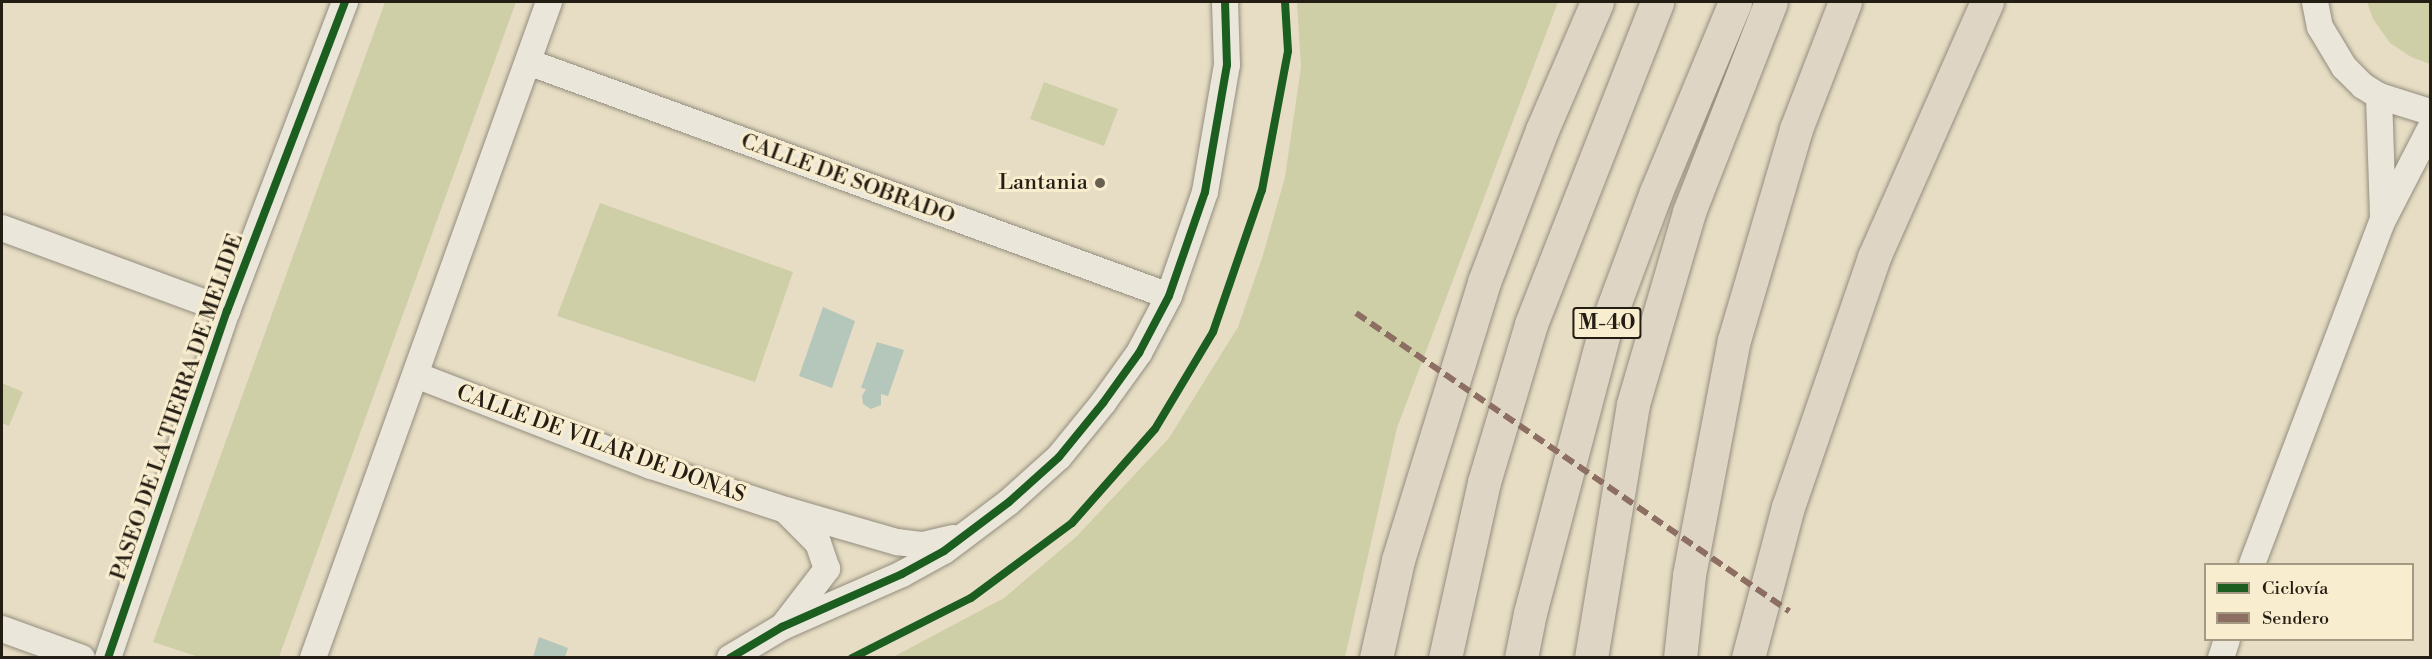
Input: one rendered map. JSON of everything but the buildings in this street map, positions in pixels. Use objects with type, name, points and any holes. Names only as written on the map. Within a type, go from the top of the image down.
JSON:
[{"type":"highway","points":[[1376,657],[1398,560],[1484,282],[1542,130],[1597,2]]},
{"type":"highway","name":"M-40","points":[[1445,657],[1484,482],[1531,324],[1657,2]]},
{"type":"highway","name":"M-40","points":[[1521,657],[1530,613],[1605,329],[1656,192],[1735,2]]},
{"type":"highway","points":[[1591,657],[1633,404],[1689,212],[1771,2]]},
{"type":"highway","points":[[1680,657],[1689,575],[1734,340],[1796,129],[1845,2]]},
{"type":"highway","points":[[1748,657],[1788,507],[1874,257],[1987,2]]},
{"type":"street","name":"PASEO DE LA TIERRA DE MELIDE","points":[[108,657],[227,311],[345,2]]},
{"type":"street","points":[[313,657],[549,2]]},
{"type":"street","points":[[730,657],[782,627],[902,574],[944,551],[967,534],[1009,502],[1059,456],[1139,353],[1169,296],[1205,192],[1227,65],[1225,2]]},
{"type":"street","points":[[2315,2],[2320,27],[2344,67],[2363,86],[2379,96],[2430,112]]},
{"type":"street","name":"CALLE DE SOBRADO","points":[[528,62],[1169,296]]},
{"type":"street","points":[[2379,96],[2383,220]]},
{"type":"street","points":[[2253,563],[2383,220],[2430,129]]},
{"type":"street","points":[[2,228],[227,311]]},
{"type":"street","name":"CALLE DE VILAR DE DONAS","points":[[416,375],[651,466],[786,510],[897,542],[923,545],[967,534]]},
{"type":"street","name":"CALLE DE VILAR DE DONAS","points":[[782,627],[827,569],[818,543],[786,510]]},
{"type":"street","points":[[2,629],[82,657]]},
{"type":"street","points":[[2221,657],[2226,641]]},
{"type":"green space","points":[[385,2],[516,2],[279,657],[199,657],[153,642]]},
{"type":"green space","points":[[1297,2],[1558,2],[1397,428],[1345,657],[893,657],[1004,598],[1076,537],[1169,438],[1238,327],[1263,255],[1285,177],[1301,67]]},
{"type":"green space","points":[[2367,2],[2430,2],[2430,64],[2411,57],[2390,43],[2373,19]]},
{"type":"green space","points":[[1044,82],[1118,109],[1104,146],[1030,119]]},
{"type":"green space","points":[[600,203],[793,272],[755,382],[557,316]]},
{"type":"green space","points":[[2,383],[23,392],[9,426],[2,423]]},
{"type":"shaded area","points":[[823,307],[855,321],[832,388],[799,376]]},
{"type":"shaded area","points":[[877,342],[904,350],[888,396],[881,394],[881,405],[871,409],[863,404],[862,396],[866,389],[861,388]]},
{"type":"shaded area","points":[[539,637],[568,648],[565,657],[533,657]]},
{"type":"marked path","points":[[1356,313],[1789,611]]},
{"type":"cycle path","points":[[108,658],[227,311],[345,2]]},
{"type":"cycle path","points":[[730,658],[782,627],[902,574],[944,551],[1009,502],[1059,457],[1103,403],[1139,353],[1169,296],[1205,192],[1227,65],[1225,2]]},
{"type":"cycle path","points":[[852,658],[971,598],[1072,523],[1155,429],[1213,332],[1262,190],[1288,51],[1285,2]]},
{"type":"place","name":"Lantania","points":[[1100,183]]}]
